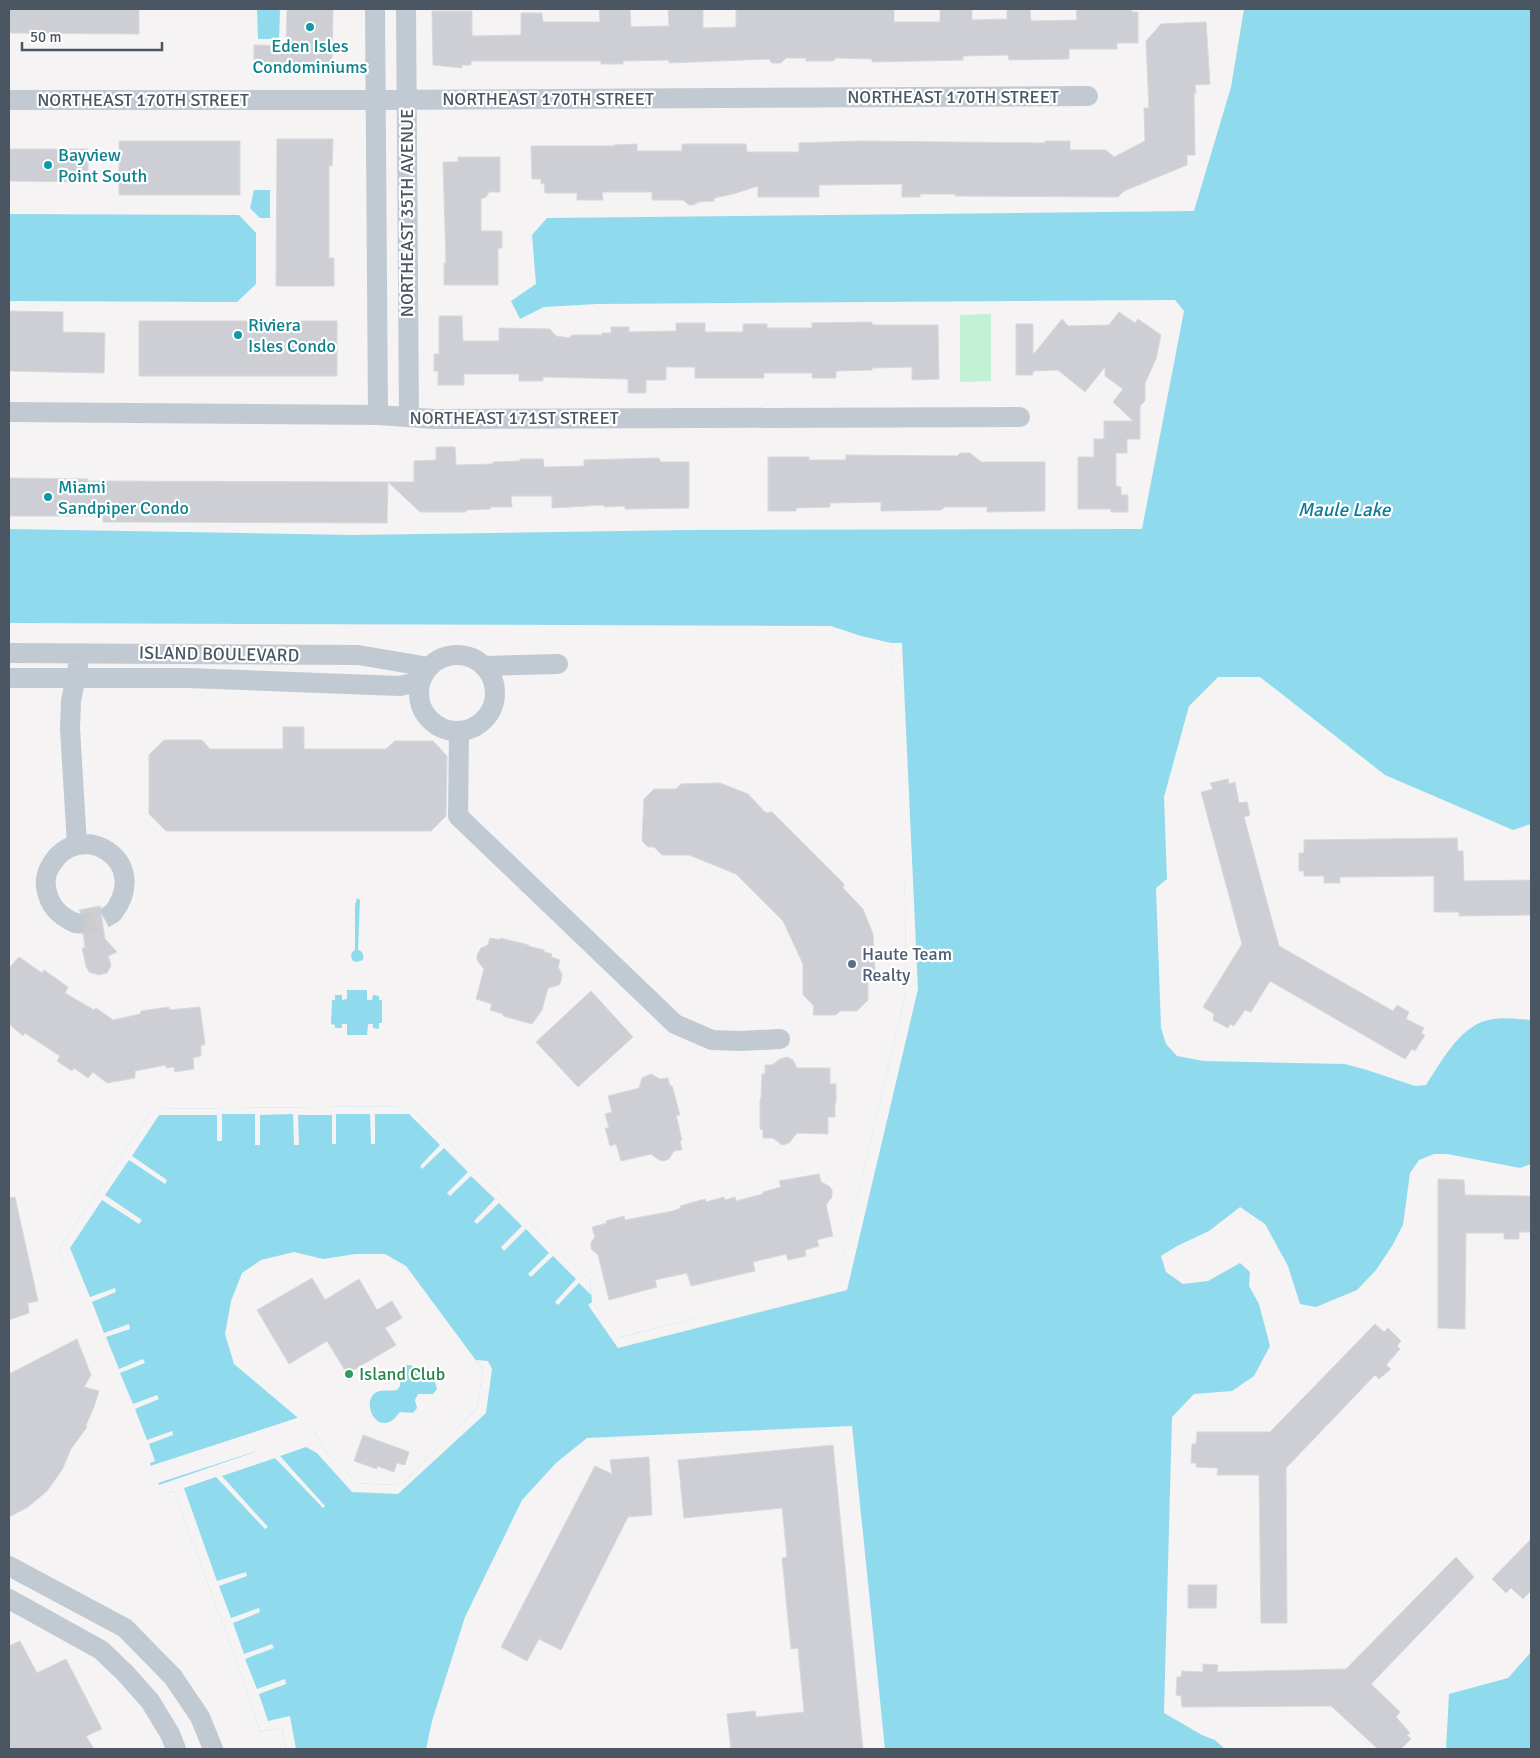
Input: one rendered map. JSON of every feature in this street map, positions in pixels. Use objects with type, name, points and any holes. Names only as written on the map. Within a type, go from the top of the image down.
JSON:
[{"type":"street","name":"NORTHEAST 35TH AVENUE","points":[[374,9],[378,415]]},
{"type":"street","name":"NORTHEAST 35TH AVENUE","points":[[406,9],[408,417]]},
{"type":"street","name":"NORTHEAST 170TH STREET","points":[[9,100],[1088,96]]},
{"type":"street","name":"NORTHEAST 171ST STREET","points":[[9,412],[378,415],[434,419],[1020,417]]},
{"type":"street","name":"ISLAND BOULEVARD","points":[[9,652],[358,655],[425,674]]},
{"type":"street","points":[[77,845],[70,701],[77,677],[80,652]]},
{"type":"street","name":"ISLAND BOULEVARD","points":[[9,678],[188,678],[400,686],[425,674],[439,659],[451,655],[463,655],[475,659],[485,666]]},
{"type":"street","points":[[485,666],[558,664]]},
{"type":"street","points":[[425,674],[418,690],[420,703],[425,715],[434,724],[446,730],[459,732],[472,729],[483,722],[491,712],[496,688],[492,676],[485,666]]},
{"type":"street","points":[[459,732],[458,816],[675,1024],[712,1040],[780,1039]]},
{"type":"street","points":[[75,923],[63,918],[53,908],[47,896],[45,883],[48,870],[55,858],[64,850],[77,845],[90,844],[102,848],[113,855],[121,865],[125,877],[125,890],[121,903],[113,913]]},
{"type":"street","points":[[9,1566],[125,1628],[173,1677],[200,1717],[213,1749]]},
{"type":"street","points":[[9,1599],[102,1650],[150,1701],[170,1734],[176,1749]]},
{"type":"green space","points":[[991,314],[991,381],[960,382],[960,315]]},
{"type":"water","points":[[257,9],[280,9],[279,39],[258,39]]},
{"type":"water","name":"Maule Lake","points":[[1244,9],[1531,9],[1531,824],[1513,830],[1385,775],[1260,677],[1218,677],[1189,706],[1164,797],[1167,879],[1156,888],[1161,1028],[1166,1044],[1177,1056],[1204,1061],[1345,1064],[1415,1086],[1426,1085],[1454,1044],[1471,1028],[1493,1019],[1531,1020],[1531,1164],[1520,1168],[1447,1154],[1434,1154],[1419,1160],[1410,1173],[1403,1225],[1376,1270],[1357,1290],[1316,1307],[1300,1304],[1288,1266],[1265,1224],[1240,1207],[1209,1231],[1161,1256],[1166,1272],[1183,1284],[1208,1281],[1240,1263],[1250,1272],[1249,1286],[1259,1304],[1270,1346],[1254,1376],[1232,1391],[1194,1394],[1172,1417],[1164,1713],[1202,1735],[1215,1740],[1225,1749],[885,1749],[852,1426],[587,1438],[556,1463],[522,1500],[465,1617],[432,1721],[426,1749],[286,1749],[282,1727],[260,1732],[247,1690],[174,1491],[163,1494],[59,1249],[153,1109],[411,1106],[590,1281],[592,1302],[617,1338],[837,1283],[906,992],[905,899],[900,775],[891,643],[831,626],[9,623],[9,529],[352,535],[688,530],[1142,529],[1184,311],[1175,300],[597,304],[544,307],[520,319],[511,301],[536,284],[532,235],[547,218],[1194,211],[1231,87]],"holes":[[[294,1252],[323,1259],[356,1254],[385,1254],[406,1266],[483,1370],[477,1408],[404,1482],[394,1485],[357,1483],[321,1446],[317,1434],[234,1364],[225,1334],[231,1301],[242,1273],[261,1260]]]},
{"type":"water","points":[[254,190],[270,190],[270,218],[260,218],[250,208]]},
{"type":"water","points":[[9,214],[239,215],[256,233],[256,284],[237,302],[9,301]]},
{"type":"water","points":[[357,898],[360,900],[358,950],[362,952],[363,960],[357,962],[353,961],[351,956],[355,950],[355,905]]},
{"type":"water","points":[[347,990],[367,990],[367,1000],[372,1000],[373,995],[379,996],[379,1000],[382,1000],[382,1023],[379,1023],[379,1029],[373,1028],[373,1024],[368,1024],[367,1035],[347,1035],[347,1024],[342,1024],[342,1028],[335,1028],[335,1025],[331,1024],[332,1000],[335,1000],[335,995],[342,995],[342,1000],[347,999]]},
{"type":"water","points":[[409,1365],[413,1366],[423,1376],[432,1378],[437,1389],[433,1394],[418,1394],[415,1400],[417,1408],[413,1413],[400,1412],[391,1421],[379,1422],[370,1407],[372,1396],[380,1391],[397,1390],[400,1386],[401,1370]]},
{"type":"water","points":[[1531,1652],[1531,1749],[1446,1749],[1449,1694],[1508,1678]]},
{"type":"pier","points":[[891,643],[902,643],[918,989],[847,1290],[618,1348],[588,1305],[592,1302],[618,1338],[837,1282],[906,992],[905,899]]},
{"type":"pier","points":[[411,1106],[590,1281],[591,1295],[579,1283],[558,1305],[555,1302],[576,1279],[553,1256],[531,1277],[528,1274],[549,1253],[526,1229],[504,1251],[501,1247],[522,1226],[499,1203],[477,1224],[474,1221],[495,1199],[471,1176],[450,1196],[447,1193],[468,1172],[444,1148],[422,1169],[420,1166],[440,1145],[409,1114],[375,1114],[375,1144],[371,1144],[370,1114],[336,1114],[336,1144],[332,1144],[332,1115],[298,1115],[299,1145],[294,1145],[293,1114],[260,1115],[260,1145],[255,1145],[255,1114],[222,1114],[222,1141],[217,1141],[217,1115],[159,1115],[132,1156],[167,1180],[165,1184],[129,1160],[105,1195],[142,1220],[139,1224],[102,1200],[70,1248],[90,1297],[115,1288],[116,1292],[92,1302],[104,1333],[129,1324],[130,1329],[106,1337],[119,1369],[143,1359],[145,1363],[120,1373],[133,1404],[157,1395],[159,1399],[135,1409],[147,1440],[172,1431],[173,1435],[149,1444],[155,1461],[148,1464],[59,1249],[153,1109]]},
{"type":"pier","points":[[476,1360],[488,1361],[492,1369],[486,1413],[398,1494],[352,1492],[317,1453],[306,1447],[280,1456],[325,1506],[323,1508],[275,1458],[222,1476],[268,1527],[265,1529],[216,1477],[184,1488],[217,1581],[246,1572],[247,1576],[219,1586],[231,1618],[259,1608],[260,1612],[233,1623],[244,1654],[272,1644],[274,1648],[245,1659],[257,1689],[285,1679],[286,1684],[259,1694],[268,1721],[290,1716],[296,1749],[286,1749],[282,1727],[260,1732],[247,1690],[174,1491],[160,1495],[156,1486],[260,1450],[155,1484],[147,1467],[300,1417],[317,1430],[314,1432],[317,1434],[321,1446],[357,1483],[394,1485],[404,1482],[477,1408],[483,1370]]},
{"type":"building","points":[[9,9],[139,9],[139,34],[9,33]]},
{"type":"building","name":"Eden Isles Condominiums","points":[[287,9],[333,9],[332,64],[299,63],[298,66],[254,65],[254,45],[286,46]]},
{"type":"building","points":[[599,9],[630,9],[631,27],[669,26],[668,9],[703,9],[703,28],[736,27],[736,9],[894,9],[894,22],[940,22],[940,9],[972,9],[972,20],[1007,19],[1007,9],[1030,9],[1031,21],[1077,20],[1076,9],[1132,9],[1132,12],[1138,12],[1138,43],[1117,43],[1117,49],[1069,49],[1069,59],[1009,60],[1008,55],[963,56],[963,60],[872,62],[872,59],[836,58],[833,61],[806,61],[806,58],[786,58],[781,63],[772,63],[769,59],[669,63],[669,60],[623,61],[623,64],[601,64],[601,61],[471,61],[471,65],[462,65],[462,68],[433,65],[432,11],[472,11],[472,36],[521,35],[521,13],[542,13],[543,22],[600,22]]},
{"type":"building","points":[[1206,22],[1210,84],[1195,85],[1195,155],[1187,155],[1187,165],[1124,191],[1118,197],[920,194],[920,197],[902,197],[902,184],[819,185],[819,197],[758,197],[758,186],[714,198],[714,201],[698,202],[694,205],[689,205],[683,200],[652,200],[652,192],[602,192],[603,200],[577,200],[577,193],[545,193],[544,183],[541,184],[541,179],[532,179],[531,146],[614,146],[637,144],[637,151],[682,151],[682,144],[746,144],[747,152],[799,152],[799,143],[860,141],[1045,143],[1045,141],[1070,141],[1070,150],[1106,150],[1114,157],[1145,141],[1144,108],[1149,108],[1146,41],[1161,24]]},
{"type":"building","points":[[277,139],[333,139],[332,166],[329,166],[329,258],[334,258],[334,286],[276,286]]},
{"type":"building","points":[[119,141],[240,141],[240,195],[119,195]]},
{"type":"building","name":"Bayview Point South","points":[[9,149],[88,149],[88,182],[9,181]]},
{"type":"building","points":[[458,157],[500,157],[500,192],[489,192],[486,197],[481,199],[481,231],[502,231],[502,248],[498,248],[498,285],[444,285],[444,263],[446,263],[443,162],[458,162]]},
{"type":"building","points":[[9,311],[63,312],[63,332],[105,333],[104,373],[9,371]]},
{"type":"building","points":[[1119,312],[1135,323],[1138,319],[1161,335],[1156,359],[1145,383],[1145,401],[1140,406],[1140,439],[1127,439],[1127,453],[1116,453],[1116,486],[1121,487],[1121,495],[1128,495],[1128,512],[1111,512],[1111,509],[1078,509],[1078,457],[1094,457],[1094,439],[1104,439],[1104,421],[1133,421],[1113,402],[1123,389],[1105,376],[1105,367],[1085,392],[1058,370],[1033,371],[1033,375],[1016,375],[1016,324],[1033,324],[1033,355],[1062,319],[1068,326],[1109,325]]},
{"type":"building","points":[[439,316],[462,316],[463,341],[499,341],[499,328],[550,329],[556,336],[569,338],[572,335],[602,335],[602,333],[611,333],[611,327],[629,327],[629,332],[676,331],[676,323],[705,323],[705,332],[743,332],[743,324],[767,324],[767,328],[812,328],[812,323],[872,322],[872,325],[938,325],[939,379],[912,380],[912,367],[836,371],[836,378],[812,378],[812,373],[764,373],[764,378],[695,378],[695,367],[666,367],[666,380],[646,380],[646,393],[628,393],[628,379],[543,377],[543,381],[519,381],[519,374],[464,374],[464,385],[438,385],[438,371],[434,371],[434,354],[439,354]]},
{"type":"building","name":"Riviera Isles Condo","points":[[139,321],[337,321],[337,376],[139,376]]},
{"type":"building","points":[[436,447],[455,447],[456,465],[493,464],[493,462],[520,461],[520,459],[543,459],[544,467],[584,466],[584,460],[659,458],[661,462],[689,462],[689,508],[625,509],[625,506],[604,507],[604,505],[552,508],[552,496],[511,496],[512,507],[490,507],[490,509],[466,510],[466,512],[420,512],[388,482],[414,482],[414,461],[436,460]]},
{"type":"building","points":[[960,453],[970,453],[981,462],[1045,462],[1045,511],[987,512],[987,507],[945,507],[941,510],[881,511],[881,502],[830,503],[830,507],[796,508],[796,511],[768,511],[768,457],[809,457],[809,460],[846,460],[846,455],[957,456]]},
{"type":"building","points":[[9,478],[88,479],[87,481],[388,482],[387,523],[103,522],[103,516],[9,516]]},
{"type":"building","points":[[283,727],[304,727],[304,749],[386,749],[395,741],[433,741],[447,756],[446,816],[431,831],[166,831],[149,814],[149,755],[164,740],[202,740],[210,749],[283,749]]},
{"type":"building","points":[[1228,779],[1229,784],[1235,782],[1239,803],[1247,802],[1250,815],[1244,817],[1279,946],[1393,1011],[1397,1005],[1409,1012],[1406,1019],[1424,1028],[1421,1033],[1425,1035],[1415,1051],[1412,1049],[1405,1059],[1270,981],[1251,1012],[1245,1010],[1234,1026],[1230,1024],[1228,1028],[1213,1020],[1214,1014],[1203,1007],[1242,944],[1201,792],[1213,789],[1210,783]]},
{"type":"building","points":[[720,783],[748,794],[766,813],[772,812],[844,884],[843,888],[863,909],[873,934],[875,972],[868,979],[868,1000],[857,1011],[840,1011],[836,1015],[813,1015],[814,1006],[803,995],[803,964],[783,921],[736,874],[689,855],[662,855],[654,847],[648,847],[642,841],[644,799],[654,789],[676,789],[681,784]]},
{"type":"building","points":[[1457,838],[1458,851],[1463,851],[1464,881],[1531,880],[1531,915],[1459,916],[1459,912],[1434,912],[1434,876],[1340,877],[1340,883],[1324,883],[1324,876],[1304,876],[1304,871],[1299,871],[1299,853],[1304,853],[1304,840]]},
{"type":"building","points":[[100,906],[105,939],[117,952],[108,956],[111,965],[107,973],[99,975],[89,972],[86,966],[82,948],[85,948],[83,932],[87,922],[79,910]]},
{"type":"building","points":[[490,938],[500,940],[500,938],[529,945],[544,950],[544,952],[552,954],[551,957],[560,960],[558,967],[562,974],[561,981],[559,985],[548,988],[542,1010],[532,1024],[503,1016],[503,1014],[490,1010],[492,1004],[476,999],[484,969],[477,960],[477,955],[481,948],[488,945]]},
{"type":"building","points":[[19,957],[42,973],[44,970],[68,987],[65,993],[94,1010],[96,1008],[113,1020],[140,1014],[141,1011],[169,1007],[169,1010],[200,1007],[205,1044],[201,1046],[201,1056],[193,1058],[194,1069],[175,1072],[174,1067],[166,1068],[166,1065],[135,1071],[135,1078],[107,1083],[93,1072],[88,1078],[74,1068],[72,1071],[57,1061],[60,1056],[25,1033],[23,1036],[9,1024],[9,968]]},
{"type":"building","points":[[591,991],[633,1037],[578,1087],[536,1042]]},
{"type":"building","points":[[787,1057],[793,1060],[797,1068],[830,1068],[830,1084],[836,1084],[836,1103],[835,1117],[828,1117],[828,1134],[797,1133],[789,1143],[782,1145],[773,1138],[763,1138],[763,1130],[760,1129],[760,1099],[762,1074],[765,1074],[765,1065],[772,1065],[780,1059]]},
{"type":"building","points":[[651,1074],[660,1079],[668,1078],[670,1086],[672,1086],[680,1115],[676,1115],[682,1140],[680,1141],[682,1150],[674,1151],[669,1159],[664,1161],[651,1154],[621,1161],[616,1144],[610,1146],[605,1128],[609,1128],[605,1114],[612,1112],[608,1096],[639,1088],[642,1078]]},
{"type":"building","points":[[819,1174],[821,1182],[832,1190],[832,1197],[826,1205],[833,1236],[817,1240],[819,1246],[805,1250],[806,1256],[788,1260],[786,1254],[753,1262],[755,1271],[691,1286],[687,1273],[655,1280],[657,1287],[609,1300],[598,1255],[591,1249],[591,1242],[595,1237],[592,1227],[624,1216],[625,1220],[673,1211],[681,1208],[680,1206],[705,1199],[706,1202],[724,1197],[725,1200],[735,1197],[736,1201],[781,1187],[779,1181]]},
{"type":"building","points":[[1438,1179],[1464,1180],[1465,1195],[1531,1196],[1531,1232],[1519,1232],[1519,1239],[1504,1239],[1504,1233],[1466,1233],[1465,1329],[1438,1328]]},
{"type":"building","points":[[15,1197],[38,1301],[28,1303],[29,1313],[9,1320],[9,1198]]},
{"type":"building","points":[[312,1278],[325,1300],[359,1279],[377,1310],[392,1301],[402,1318],[385,1328],[396,1345],[347,1374],[327,1341],[289,1364],[257,1310]]},
{"type":"building","points":[[1375,1324],[1384,1332],[1388,1328],[1401,1341],[1397,1346],[1400,1349],[1386,1365],[1391,1369],[1379,1379],[1375,1375],[1286,1468],[1287,1623],[1261,1623],[1259,1475],[1217,1475],[1218,1468],[1196,1467],[1196,1463],[1191,1463],[1192,1444],[1196,1444],[1197,1432],[1270,1432]]},
{"type":"building","points":[[77,1339],[91,1375],[84,1387],[99,1391],[86,1425],[87,1427],[71,1449],[62,1470],[47,1491],[28,1507],[9,1517],[9,1374]]},
{"type":"building","points":[[363,1435],[409,1452],[405,1465],[397,1463],[394,1472],[377,1466],[377,1469],[354,1461]]},
{"type":"building","points":[[833,1445],[863,1749],[731,1749],[727,1714],[755,1711],[756,1717],[804,1712],[798,1648],[791,1649],[782,1558],[787,1557],[782,1508],[684,1518],[678,1460]]},
{"type":"building","points":[[649,1457],[652,1515],[628,1517],[561,1650],[539,1639],[527,1661],[501,1647],[595,1466],[612,1474],[610,1460]]},
{"type":"building","points":[[1531,1539],[1531,1591],[1523,1599],[1511,1588],[1506,1593],[1492,1579]]},
{"type":"building","points":[[1456,1557],[1474,1577],[1371,1684],[1400,1712],[1396,1717],[1410,1733],[1407,1735],[1411,1739],[1401,1749],[1378,1749],[1331,1706],[1182,1707],[1181,1696],[1176,1695],[1177,1677],[1181,1677],[1182,1671],[1203,1672],[1203,1664],[1218,1665],[1217,1672],[1346,1669]]},
{"type":"building","points":[[1188,1585],[1217,1585],[1216,1608],[1188,1608]]},
{"type":"building","points":[[20,1641],[37,1673],[66,1659],[102,1729],[86,1736],[94,1749],[9,1749],[9,1646]]},
{"type":"tunnel","points":[[75,923],[86,924],[95,922],[113,913]]},
{"type":"place","name":"Eden Isles Condominiums","points":[[310,27]]},
{"type":"place","name":"Bayview Point South","points":[[48,165]]},
{"type":"place","name":"Riviera Isles Condo","points":[[238,335]]},
{"type":"place","name":"Miami Sandpiper Condo","points":[[48,497]]},
{"type":"place","name":"Haute Team Realty","points":[[852,964]]},
{"type":"place","name":"Island Club","points":[[349,1374]]}]
